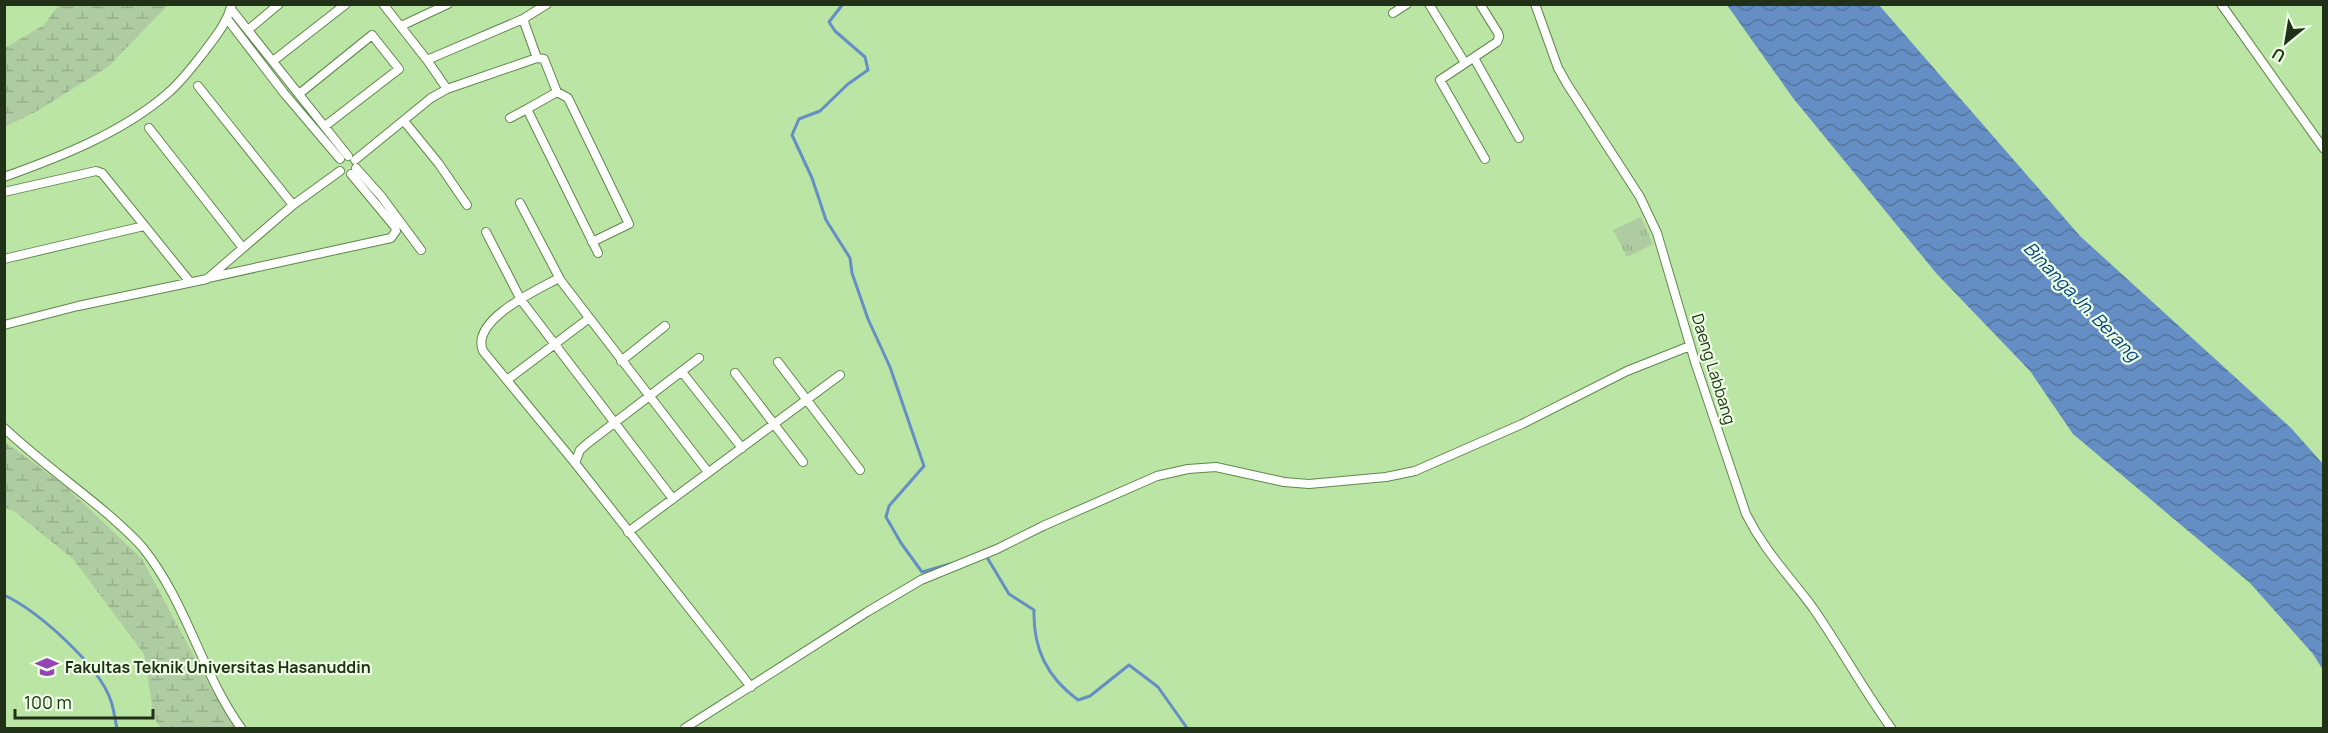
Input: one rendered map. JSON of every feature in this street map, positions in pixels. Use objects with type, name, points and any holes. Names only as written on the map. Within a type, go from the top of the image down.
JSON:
[{"type":"street","points":[[248,30],[279,4]]},
{"type":"street","points":[[273,61],[346,4]]},
{"type":"street","points":[[383,4],[447,89]]},
{"type":"street","points":[[401,26],[448,4]]},
{"type":"street","points":[[427,60],[523,19],[547,4]]},
{"type":"street","points":[[1393,13],[1407,4]]},
{"type":"street","points":[[1430,4],[1465,63]]},
{"type":"street","points":[[1480,4],[1499,38],[1493,46],[1442,77],[1440,82],[1485,159]]},
{"type":"street","name":"Daeng Labbang","points":[[1535,4],[1558,68],[1569,90],[1649,214],[1674,284],[1690,346],[1753,528],[1767,552],[1817,614],[1891,729]]},
{"type":"street","points":[[2221,4],[2324,149]]},
{"type":"street","points":[[4,325],[78,306],[391,238],[396,231],[325,126],[231,7]]},
{"type":"street","points":[[4,177],[75,149],[158,102],[184,76],[228,20],[231,7]]},
{"type":"street","points":[[523,19],[537,58]]},
{"type":"street","points":[[228,20],[284,93],[381,196],[421,250]]},
{"type":"street","points":[[299,94],[372,35],[399,69],[325,126]]},
{"type":"street","points":[[340,171],[338,167],[350,164],[431,98],[447,89],[537,58],[544,59],[557,92],[568,98],[629,224],[592,242]]},
{"type":"street","points":[[1474,58],[1519,138]]},
{"type":"street","points":[[198,86],[293,205]]},
{"type":"street","points":[[510,118],[557,92]]},
{"type":"street","points":[[527,109],[597,253]]},
{"type":"street","points":[[404,121],[439,164],[467,205]]},
{"type":"street","points":[[149,128],[243,248]]},
{"type":"street","points":[[340,171],[347,175],[350,164]]},
{"type":"street","points":[[4,192],[96,171],[102,173],[190,282]]},
{"type":"street","points":[[207,279],[293,205],[340,171]]},
{"type":"street","points":[[520,203],[559,278],[588,319],[708,472]]},
{"type":"street","points":[[4,260],[144,226]]},
{"type":"street","points":[[486,232],[521,300],[673,499]]},
{"type":"street","points":[[559,278],[492,319],[481,336],[480,344],[483,351],[575,463],[751,687]]},
{"type":"street","points":[[507,380],[588,319]]},
{"type":"street","points":[[621,361],[665,327]]},
{"type":"street","points":[[685,729],[921,580],[997,549],[1043,526],[1157,476],[1188,469],[1216,467],[1284,482],[1310,484],[1386,477],[1415,471],[1522,424],[1627,371],[1690,346]]},
{"type":"street","points":[[575,463],[580,450],[699,358]]},
{"type":"street","points":[[778,362],[860,470]]},
{"type":"street","points":[[682,372],[742,448]]},
{"type":"street","points":[[735,373],[803,462]]},
{"type":"street","points":[[628,532],[840,375]]},
{"type":"street","points":[[4,428],[24,447],[92,501],[143,548],[175,595],[189,623],[207,670],[241,729]]},
{"type":"green space","points":[[59,5],[168,5],[109,66],[39,110],[5,127],[5,48],[44,25]]},
{"type":"green space","points":[[1641,217],[1653,244],[1627,257],[1613,230]]},
{"type":"green space","points":[[5,442],[64,485],[142,559],[212,690],[238,728],[161,728],[154,718],[144,654],[74,560],[14,511],[5,508]]},
{"type":"water","name":"Binanga Jn. Berang","points":[[1727,5],[1879,5],[2080,236],[2292,429],[2323,464],[2323,670],[2313,654],[2250,583],[2073,434],[2030,371],[1936,273],[1793,98]]},
{"type":"waterway","points":[[843,4],[829,22],[835,31],[865,57],[868,70],[848,84],[820,111],[799,119],[792,135],[812,178],[826,220],[850,258],[852,273],[868,319],[890,367],[924,466],[889,506],[886,517],[922,572],[950,564]]},
{"type":"waterway","points":[[985,554],[1009,594],[1034,610],[1039,650],[1050,672],[1067,691],[1078,700],[1090,696],[1129,665],[1158,687],[1187,728]]},
{"type":"waterway","points":[[4,595],[50,626],[81,656],[104,687],[111,701],[117,728]]},
{"type":"place","name":"Fakultas Teknik Universitas Hasanuddin","points":[[47,667]]}]
